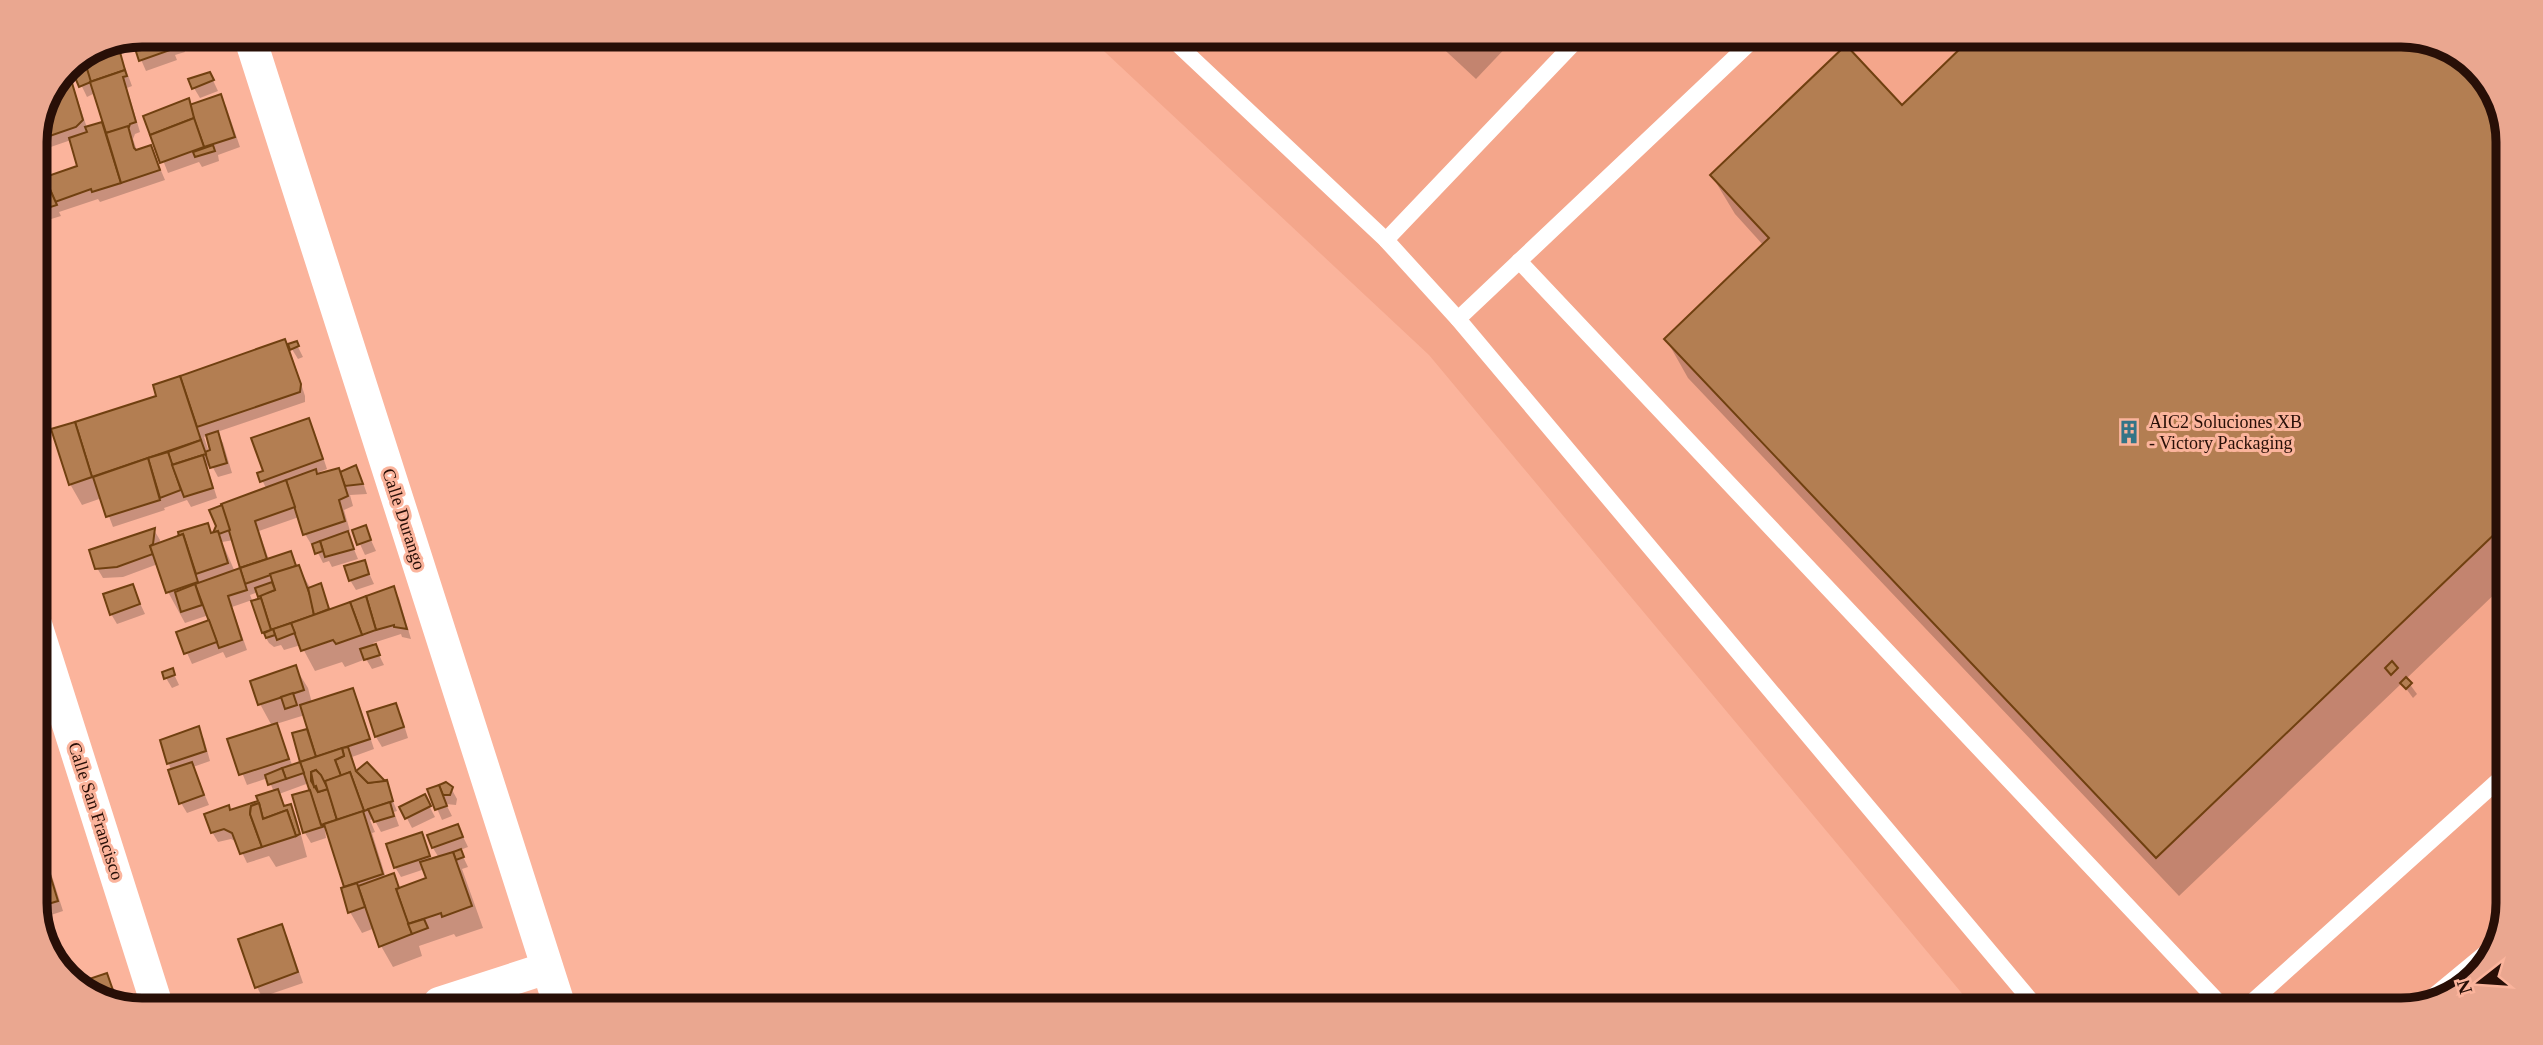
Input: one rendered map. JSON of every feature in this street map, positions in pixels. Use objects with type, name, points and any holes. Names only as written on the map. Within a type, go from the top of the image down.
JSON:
[{"type":"street","name":"Calle Durango","points":[[253,47],[557,998]]},
{"type":"street","name":"Calle San Francisco","points":[[47,659],[155,998]]},
{"type":"street","points":[[454,998],[547,968]]},
{"type":"lane","points":[[1181,47],[1386,240],[1458,319],[2029,998]]},
{"type":"lane","points":[[1386,240],[1570,47]]},
{"type":"lane","points":[[1458,319],[1746,47]]},
{"type":"lane","points":[[1519,261],[2215,998]]},
{"type":"lane","points":[[2256,998],[2496,782]]},
{"type":"lane","points":[[2443,988],[2476,961]]},
{"type":"shaded area","points":[[1100,47],[2401,47],[2437,54],[2468,75],[2486,100],[2496,136],[2496,903],[2489,939],[2485,947],[2445,947],[2445,987],[2413,997],[1966,998],[1429,355]]},
{"type":"building","points":[[172,47],[173,49],[139,61],[135,48]]},
{"type":"building","name":"AIC2 Soluciones XB - Victory Packaging","points":[[1844,47],[1848,47],[1902,105],[1962,47],[2401,47],[2437,54],[2459,67],[2476,84],[2491,112],[2496,136],[2496,533],[2156,858],[1664,339],[1769,238],[1710,175]]},
{"type":"building","points":[[119,50],[125,70],[90,82],[86,66],[106,54]]},
{"type":"building","points":[[86,66],[91,82],[79,87],[74,76]]},
{"type":"building","points":[[125,70],[127,76],[123,77],[136,122],[129,127],[106,133],[90,82]]},
{"type":"building","points":[[210,72],[214,80],[192,89],[188,79]]},
{"type":"building","points":[[71,80],[83,120],[76,127],[47,137],[54,106]]},
{"type":"building","points":[[221,94],[235,137],[204,147],[189,105]]},
{"type":"building","points":[[189,98],[194,118],[150,135],[143,116]]},
{"type":"building","points":[[194,118],[204,147],[160,163],[150,135]]},
{"type":"building","points":[[102,122],[121,183],[92,192],[91,189],[55,202],[47,176],[77,166],[69,138],[87,132],[85,127]]},
{"type":"building","points":[[128,126],[134,148],[136,150],[151,145],[160,170],[121,183],[106,133]]},
{"type":"building","points":[[213,145],[215,151],[195,157],[193,152]]},
{"type":"building","points":[[47,183],[57,205],[47,208]]},
{"type":"building","points":[[285,339],[301,384],[300,392],[197,427],[180,376]]},
{"type":"building","points":[[297,341],[299,346],[290,350],[288,344]]},
{"type":"building","points":[[180,376],[201,440],[92,477],[75,422],[156,396],[153,385]]},
{"type":"building","points":[[309,418],[323,459],[260,482],[257,473],[263,471],[251,438]]},
{"type":"building","points":[[75,422],[92,477],[69,485],[51,429]]},
{"type":"building","points":[[218,431],[227,463],[210,468],[205,452],[210,450],[206,435]]},
{"type":"building","points":[[201,440],[206,454],[172,465],[168,452]]},
{"type":"building","points":[[168,452],[181,490],[160,498],[148,458]]},
{"type":"building","points":[[203,455],[213,488],[184,497],[172,465]]},
{"type":"building","points":[[148,458],[160,500],[106,517],[93,477]]},
{"type":"building","points":[[356,465],[363,484],[345,486],[340,472]]},
{"type":"building","points":[[339,468],[348,496],[339,500],[345,521],[303,535],[286,480],[316,469],[317,474]]},
{"type":"building","points":[[286,480],[295,507],[255,521],[267,559],[240,568],[221,504]]},
{"type":"building","points":[[222,505],[230,530],[213,533],[216,526],[209,510]]},
{"type":"building","points":[[208,523],[211,533],[218,531],[228,563],[196,574],[183,534],[179,536],[178,532]]},
{"type":"building","points":[[366,525],[371,540],[357,545],[352,530]]},
{"type":"building","points":[[155,528],[153,544],[150,546],[153,554],[117,567],[95,569],[89,550]]},
{"type":"building","points":[[348,531],[354,549],[325,557],[320,541]]},
{"type":"building","points":[[183,534],[198,582],[166,593],[150,546]]},
{"type":"building","points":[[320,541],[323,551],[315,554],[312,544]]},
{"type":"building","points":[[291,551],[296,566],[245,584],[240,568]]},
{"type":"building","points":[[365,560],[369,574],[349,581],[344,566]]},
{"type":"building","points":[[299,565],[314,615],[271,630],[260,595],[275,590],[270,574]]},
{"type":"building","points":[[240,568],[247,590],[228,596],[242,640],[219,648],[195,584]]},
{"type":"building","points":[[272,582],[275,590],[258,597],[255,588]]},
{"type":"building","points":[[321,583],[329,609],[314,615],[308,588]]},
{"type":"building","points":[[133,584],[140,604],[110,615],[103,594]]},
{"type":"building","points":[[195,584],[202,605],[181,612],[175,592]]},
{"type":"building","points":[[394,586],[407,629],[394,625],[376,630],[366,596]]},
{"type":"building","points":[[366,596],[376,630],[362,635],[350,602]]},
{"type":"building","points":[[261,598],[271,630],[262,633],[251,601]]},
{"type":"building","points":[[350,602],[362,635],[336,644],[333,640],[301,651],[291,623]]},
{"type":"building","points":[[209,620],[217,642],[184,654],[176,632]]},
{"type":"building","points":[[291,623],[295,633],[277,640],[273,629]]},
{"type":"building","points":[[273,629],[275,635],[266,638],[264,633]]},
{"type":"building","points":[[376,644],[380,655],[364,660],[360,649]]},
{"type":"building","points":[[2392,661],[2398,668],[2391,675],[2385,668]]},
{"type":"building","points":[[296,665],[304,690],[258,705],[250,681]]},
{"type":"building","points":[[173,668],[175,675],[164,679],[162,672]]},
{"type":"building","points":[[2406,677],[2412,683],[2406,689],[2400,683]]},
{"type":"building","points":[[353,688],[370,739],[316,757],[300,705]]},
{"type":"building","points":[[293,693],[297,705],[285,709],[281,697]]},
{"type":"building","points":[[396,703],[404,727],[375,737],[367,712]]},
{"type":"building","points":[[277,723],[289,759],[239,775],[227,739]]},
{"type":"building","points":[[199,726],[206,751],[167,764],[160,740]]},
{"type":"building","points":[[307,729],[316,757],[300,762],[292,733]]},
{"type":"building","points":[[348,747],[356,771],[368,783],[387,780],[393,801],[364,811],[350,772],[341,776],[335,760],[344,756],[342,748]]},
{"type":"building","points":[[342,748],[344,756],[335,760],[341,776],[323,782],[316,770],[311,772],[311,781],[318,792],[328,789],[337,820],[321,825],[300,762]]},
{"type":"building","points":[[192,762],[204,795],[179,804],[168,770]]},
{"type":"building","points":[[300,762],[304,773],[286,779],[282,768]]},
{"type":"building","points":[[367,762],[385,781],[368,783],[356,771]]},
{"type":"building","points":[[282,768],[286,779],[268,785],[265,775]]},
{"type":"building","points":[[316,770],[328,789],[318,792],[316,786],[314,787],[311,772]]},
{"type":"building","points":[[350,772],[364,811],[337,820],[325,781]]},
{"type":"building","points":[[446,782],[453,787],[450,795],[443,795],[439,785]]},
{"type":"building","points":[[439,785],[447,806],[435,810],[427,789]]},
{"type":"building","points":[[278,789],[284,806],[291,804],[300,834],[296,836],[287,810],[263,819],[259,803],[251,806],[250,814],[262,847],[240,854],[232,833],[224,829],[211,833],[204,814],[229,805],[230,810],[258,801],[256,796]]},
{"type":"building","points":[[310,790],[321,825],[325,826],[303,833],[292,795]]},
{"type":"building","points":[[425,794],[431,806],[405,819],[399,807]]},
{"type":"building","points":[[390,802],[394,816],[374,822],[368,809]]},
{"type":"building","points":[[259,803],[263,819],[287,810],[296,836],[262,847],[250,814],[251,806]]},
{"type":"building","points":[[363,811],[383,874],[344,887],[324,824]]},
{"type":"building","points":[[458,824],[463,837],[432,848],[427,835]]},
{"type":"building","points":[[422,832],[430,856],[394,868],[386,844]]},
{"type":"building","points":[[461,849],[464,857],[456,860],[453,852]]},
{"type":"building","points":[[453,852],[472,906],[442,917],[441,913],[408,924],[396,889],[426,878],[420,862]]},
{"type":"building","points":[[47,865],[58,901],[47,904]]},
{"type":"building","points":[[394,873],[399,888],[396,889],[412,934],[379,947],[358,886]]},
{"type":"building","points":[[357,883],[365,907],[348,913],[341,888]]},
{"type":"building","points":[[424,919],[428,928],[412,934],[408,924]]},
{"type":"building","points":[[282,924],[298,972],[255,988],[238,939]]},
{"type":"building","points":[[107,973],[114,993],[106,991],[87,980]]},
{"type":"place","name":"AIC2 Soluciones XB - Victory Packaging","points":[[2129,432]]}]
